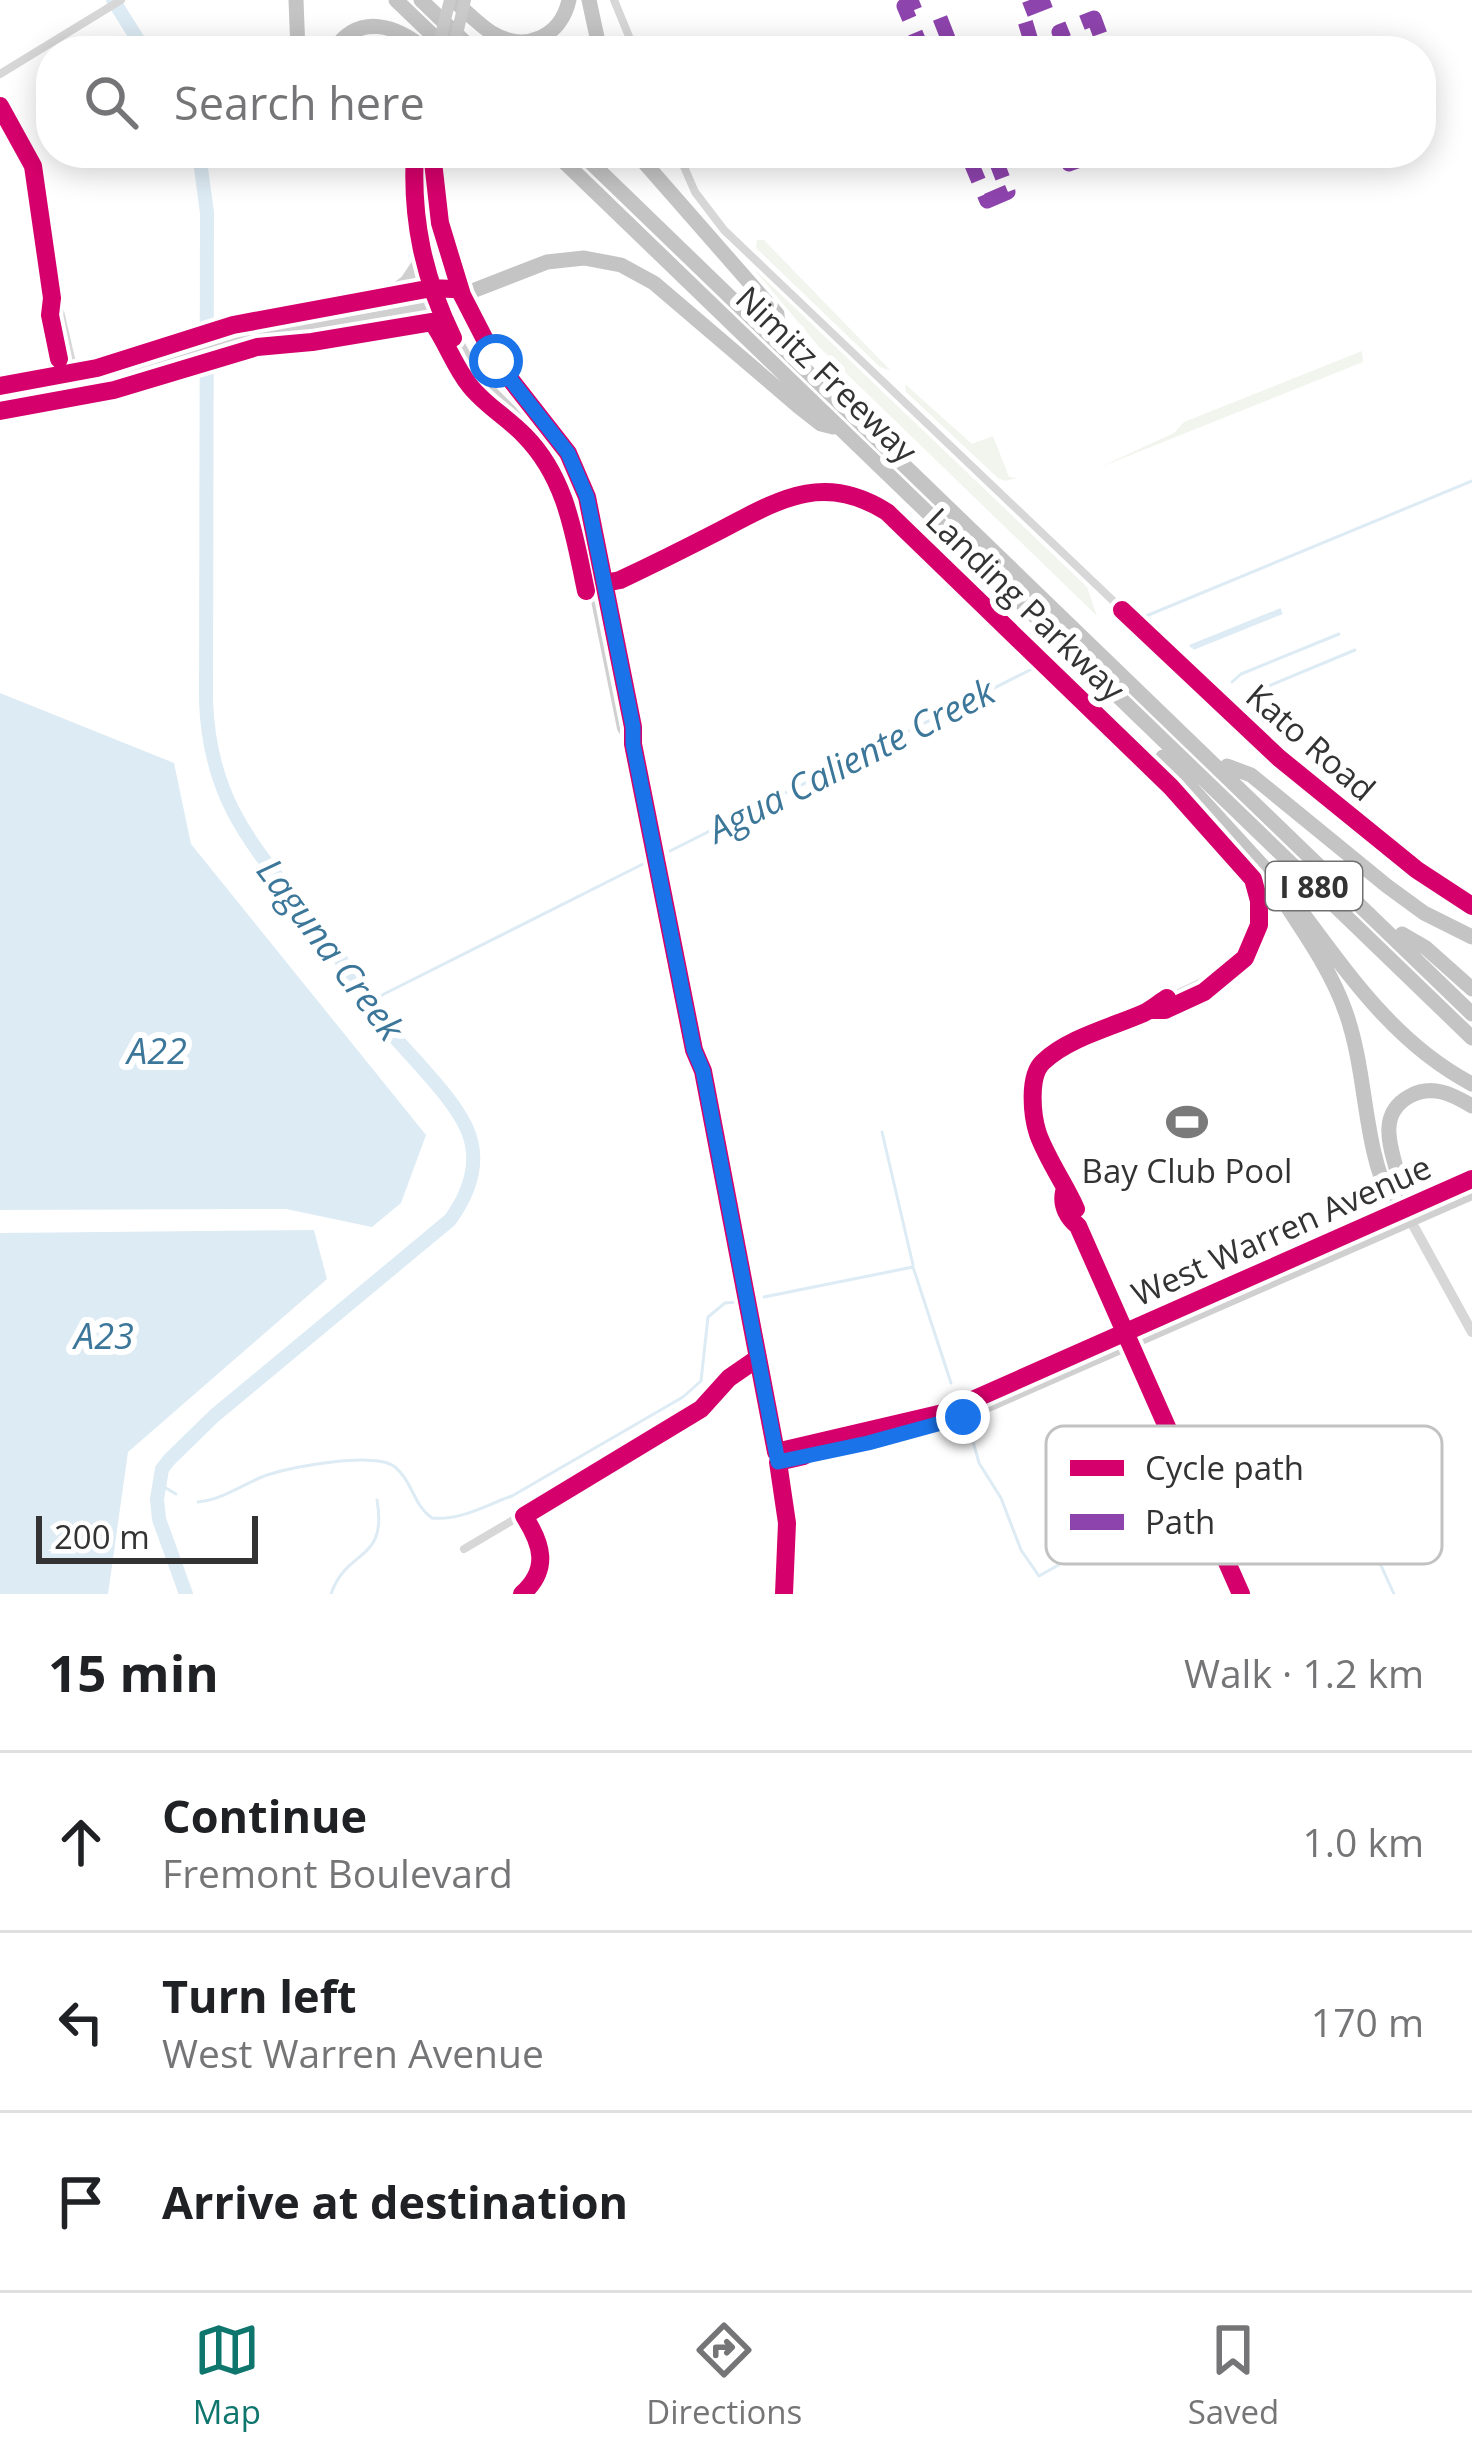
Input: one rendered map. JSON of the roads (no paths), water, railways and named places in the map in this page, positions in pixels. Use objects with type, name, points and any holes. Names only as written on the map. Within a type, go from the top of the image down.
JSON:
[{"type":"highway","points":[[296,0],[297,36]]},
{"type":"highway","points":[[396,0],[435,36]]},
{"type":"highway","points":[[422,0],[459,36]]},
{"type":"highway","points":[[434,0],[471,36]]},
{"type":"highway","points":[[452,0],[490,32],[502,36]]},
{"type":"highway","points":[[545,36],[564,19],[569,0]]},
{"type":"highway","points":[[590,0],[597,36]]},
{"type":"highway","points":[[348,36],[354,30],[379,25],[406,36]]},
{"type":"highway","name":"Nimitz Freeway","points":[[568,168],[1472,1038]]},
{"type":"highway","name":"I 880","points":[[597,168],[1472,1014]]},
{"type":"highway","name":"Nimitz Freeway","points":[[608,168],[1472,1003]]},
{"type":"highway","points":[[650,168],[777,314],[778,330]]},
{"type":"highway","points":[[462,295],[547,262],[584,258],[621,265],[654,283],[821,424],[839,428]]},
{"type":"highway","points":[[1154,735],[1163,757],[1262,866],[1390,1025],[1438,1064],[1472,1084]]},
{"type":"highway","points":[[1228,766],[1251,775],[1424,913],[1472,937]]},
{"type":"highway","points":[[1262,866],[1345,1010],[1355,1043],[1372,1156],[1392,1204],[1407,1214]]},
{"type":"highway","points":[[1402,934],[1472,988]]},
{"type":"highway","points":[[1407,1214],[1405,1187],[1388,1140],[1395,1109],[1412,1095],[1433,1090],[1472,1106]]},
{"type":"main road","points":[[441,36],[452,0]]},
{"type":"main road","points":[[455,36],[465,0]]},
{"type":"main road","points":[[415,168],[422,257],[469,366],[542,440],[568,453]]},
{"type":"main road","points":[[434,168],[440,223],[462,295],[496,361],[568,453],[591,508],[600,584]]},
{"type":"main road","points":[[372,301],[400,288],[422,257]]},
{"type":"main road","points":[[0,386],[69,374],[224,328],[432,288],[451,288],[462,295]]},
{"type":"main road","points":[[0,403],[73,390],[224,346],[377,318],[462,295]]},
{"type":"main road","points":[[510,406],[530,418],[543,418]]},
{"type":"main road","points":[[542,440],[576,497],[633,727],[777,1457],[788,1541],[784,1594]]},
{"type":"main road","name":"West Warren Avenue","points":[[777,1457],[948,1422],[1407,1214],[1472,1179]]},
{"type":"main road","name":"West Warren Avenue","points":[[1407,1214],[1472,1194]]},
{"type":"main road","name":"West Warren Avenue","points":[[777,1457],[808,1445],[943,1413],[1129,1337]]},
{"type":"main road","points":[[771,1427],[789,1442],[808,1445]]},
{"type":"street","points":[[62,36],[122,0]]},
{"type":"street","points":[[614,0],[629,36]]},
{"type":"street","points":[[0,74],[36,52]]},
{"type":"street","points":[[0,106],[29,154],[37,178],[52,298],[60,311],[73,390]]},
{"type":"street","name":"Kato Road","points":[[685,168],[695,192],[724,230],[1175,663],[1312,785],[1417,870],[1472,906]]},
{"type":"street","name":"Landing Parkway","points":[[600,584],[620,580],[768,505],[804,492],[848,494],[887,512],[1171,787],[1247,870],[1259,901],[1256,936],[1245,958],[1212,984],[1165,1010],[1151,1010],[1058,1054],[1045,1076],[1037,1078],[1032,1103],[1035,1124],[1168,1426]]},
{"type":"street","points":[[1407,1214],[1472,1332]]},
{"type":"street","points":[[464,1549],[701,1409],[729,1378],[758,1358]]},
{"type":"street","name":"Landing Parkway","points":[[1228,1564],[1241,1594]]},
{"type":"water","name":"A22","points":[[0,693],[174,763],[191,844],[426,1135],[401,1203],[372,1227],[286,1209],[0,1210]]},
{"type":"water","name":"A23","points":[[314,1230],[327,1279],[128,1452],[108,1594],[0,1594],[0,1233]]},
{"type":"waterway","name":"Laguna Creek","points":[[113,0],[136,36]]},
{"type":"waterway","name":"Laguna Creek","points":[[186,1594],[159,1519],[162,1469],[214,1416],[450,1220],[473,1168],[469,1134],[455,1108],[390,1032],[260,853],[228,801],[217,772],[206,701],[207,213],[201,168]]},
{"type":"waterway","name":"Agua Caliente Creek","points":[[1146,616],[1472,481]]},
{"type":"waterway","points":[[1191,646],[1280,610]]},
{"type":"waterway","points":[[1194,648],[1281,613]]},
{"type":"waterway","points":[[1232,682],[1241,674],[1339,634]]},
{"type":"waterway","points":[[1250,698],[1355,650]]},
{"type":"waterway","name":"Agua Caliente Creek","points":[[670,851],[1032,669]]},
{"type":"waterway","name":"Agua Caliente Creek","points":[[368,1006],[643,864]]},
{"type":"waterway","points":[[882,1132],[913,1265]]},
{"type":"waterway","points":[[764,1297],[913,1267],[951,1383]]},
{"type":"waterway","points":[[198,1502],[279,1472],[370,1460],[395,1467],[432,1518],[473,1512],[512,1496],[683,1397],[701,1381],[708,1317],[725,1303],[738,1302]]},
{"type":"waterway","points":[[971,1434],[979,1463],[1001,1498],[1021,1550],[1039,1576],[1060,1564]]},
{"type":"waterway","points":[[159,1484],[176,1494]]},
{"type":"waterway","points":[[331,1594],[346,1568],[377,1535],[377,1500]]},
{"type":"waterway","points":[[1380,1564],[1394,1594]]},
{"type":"place","name":"Bay Club Pool","points":[[1187,1122]]}]
